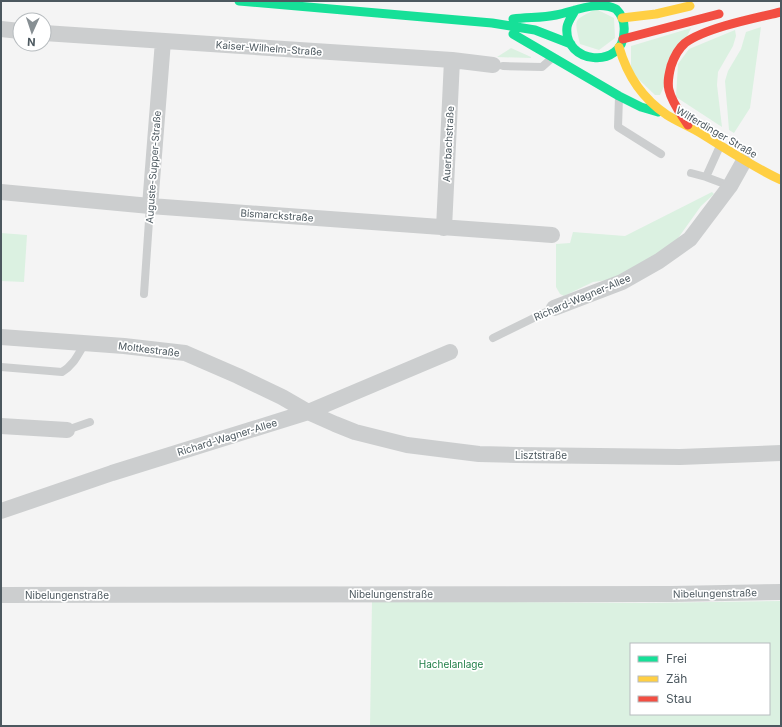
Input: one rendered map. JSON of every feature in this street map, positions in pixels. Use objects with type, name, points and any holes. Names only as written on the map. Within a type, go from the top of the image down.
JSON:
[{"type":"main road","points":[[240,1],[492,23],[534,30],[571,44]]},
{"type":"main road","points":[[589,78],[578,53],[568,38],[568,23],[570,16],[582,4],[592,1],[605,3],[622,10],[656,14],[696,5]]},
{"type":"main road","points":[[492,23],[510,19],[548,16],[575,10]]},
{"type":"main road","points":[[578,53],[595,59],[606,57],[615,51],[621,43],[624,25],[622,10]]},
{"type":"main road","points":[[621,43],[727,12]]},
{"type":"main road","points":[[688,125],[672,100],[669,88],[671,62],[681,47],[700,34],[781,12]]},
{"type":"main road","points":[[492,23],[619,96],[641,107],[666,115]]},
{"type":"main road","name":"Wilferdinger Straße","points":[[621,43],[624,66],[629,76],[646,98]]},
{"type":"main road","points":[[589,58],[598,66]]},
{"type":"main road","name":"Wilferdinger Straße","points":[[626,86],[646,98],[666,115],[688,125],[744,161],[781,180]]},
{"type":"street","points":[[1,29],[12,30]]},
{"type":"street","name":"Kaiser-Wilhelm-Straße","points":[[52,34],[452,60],[498,66]]},
{"type":"street","name":"Auguste-Supper-Straße","points":[[150,206],[163,41]]},
{"type":"street","name":"Auerbachstraße","points":[[444,228],[452,60]]},
{"type":"street","name":"Richard-Wagner-Allee","points":[[554,308],[622,282],[659,261],[690,239],[730,186],[744,161]]},
{"type":"street","name":"Bismarckstraße","points":[[1,192],[150,206],[552,235]]},
{"type":"street","name":"Moltkestraße","points":[[1,337],[21,342],[86,342],[185,353],[282,397],[308,412]]},
{"type":"street","name":"Richard-Wagner-Allee","points":[[1,511],[110,468],[308,412],[450,352]]},
{"type":"street","name":"Lisztstraße","points":[[308,412],[349,429],[376,438],[407,445],[479,454],[517,456],[680,457],[781,453]]},
{"type":"street","points":[[1,426],[67,430]]},
{"type":"street","name":"Nibelungenstraße","points":[[1,595],[672,594],[781,592]]},
{"type":"lane","name":"Kaiser-Wilhelm-Straße","points":[[498,66],[542,67],[553,58]]},
{"type":"lane","points":[[619,96],[618,127],[661,154]]},
{"type":"lane","points":[[706,177],[720,146]]},
{"type":"lane","points":[[691,173],[730,186]]},
{"type":"lane","name":"Auguste-Supper-Straße","points":[[144,294],[150,206]]},
{"type":"lane","name":"Richard-Wagner-Allee","points":[[493,338],[554,308]]},
{"type":"lane","points":[[1,367],[62,372],[69,368],[73,363],[86,342]]},
{"type":"lane","points":[[67,430],[90,422]]},
{"type":"green space","points":[[596,9],[614,18],[615,38],[599,50],[580,44],[576,25],[579,18]]},
{"type":"green space","points":[[761,27],[750,108],[734,133],[729,130],[725,81],[728,71],[741,49],[746,32]]},
{"type":"green space","points":[[691,28],[660,95],[655,95],[631,72],[631,46]]},
{"type":"green space","points":[[735,30],[736,36],[733,46],[718,72],[717,85],[722,127],[676,97],[678,64],[689,49]]},
{"type":"green space","points":[[511,48],[531,57],[531,58],[497,57]]},
{"type":"green space","points":[[712,192],[714,194],[701,206],[671,248],[622,278],[593,282],[564,296],[560,294],[556,287],[556,244],[570,243],[573,232],[625,236]]},
{"type":"green space","points":[[1,233],[27,235],[24,282],[1,281]]},
{"type":"green space","name":"Hachelanlage","points":[[372,601],[644,603],[781,601],[781,726],[370,726]]},
{"type":"traffic: fast","points":[[239,1],[492,23],[535,30],[571,44]]},
{"type":"traffic: fast","points":[[513,19],[551,16],[586,7],[594,6],[616,9],[623,19],[624,32],[621,44],[614,52],[604,57],[594,58],[583,55],[574,49],[568,39],[567,27],[575,10]]},
{"type":"traffic: fast","points":[[513,34],[619,96],[641,107],[658,112]]},
{"type":"traffic: slow","points":[[622,18],[656,14],[690,6]]},
{"type":"traffic: slow","points":[[619,47],[631,77],[643,94],[658,109],[671,118],[698,131],[751,164],[781,180]]},
{"type":"traffic: jam","points":[[688,125],[674,104],[668,87],[668,78],[671,66],[680,48],[694,38],[717,28],[744,20],[781,12]]},
{"type":"traffic: jam","points":[[623,39],[719,14]]}]
